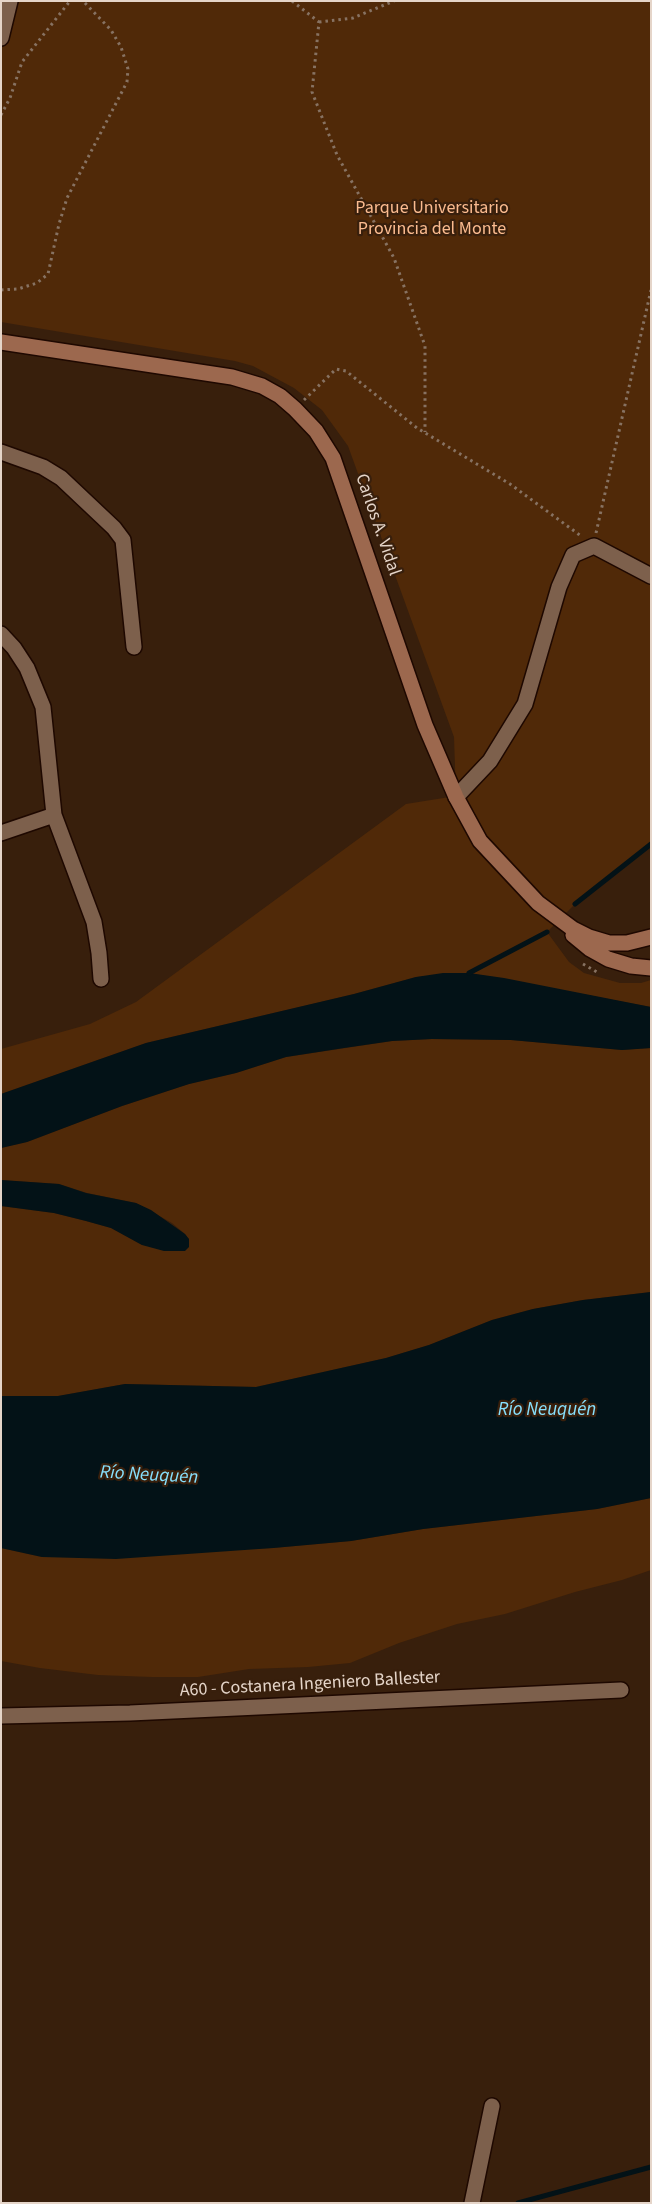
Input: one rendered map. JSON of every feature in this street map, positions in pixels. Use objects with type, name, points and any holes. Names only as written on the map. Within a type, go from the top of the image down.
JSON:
[{"type":"street","points":[[1,38],[10,1]]},
{"type":"street","name":"Carlos A. Vidal","points":[[1,342],[232,377],[271,391],[295,409],[323,440],[336,466],[425,725],[456,796],[475,833],[486,848],[532,898],[558,920]]},
{"type":"street","points":[[1,452],[43,467],[61,478],[114,528],[123,540],[134,646]]},
{"type":"street","points":[[456,796],[490,761],[524,704],[560,587],[573,555],[594,546],[651,576]]},
{"type":"street","points":[[1,634],[14,648],[27,668],[43,707],[54,815],[94,922],[101,979]]},
{"type":"street","points":[[1,833],[54,815]]},
{"type":"street","points":[[558,920],[580,934],[609,943],[626,943],[651,937]]},
{"type":"street","points":[[558,920],[580,942],[599,955],[631,966],[651,968]]},
{"type":"street","name":"A60 - Costanera Ingeniero Ballester","points":[[1,1716],[130,1713],[621,1690]]},
{"type":"street","points":[[472,2203],[492,2106]]},
{"type":"path","points":[[1,115],[10,98],[22,62],[70,1]]},
{"type":"path","points":[[1,290],[18,289],[36,284],[48,274],[58,224],[67,198],[127,82],[128,68],[122,47],[112,30],[83,1]]},
{"type":"path","points":[[292,1],[319,22],[352,18],[394,1]]},
{"type":"path","points":[[319,22],[312,92],[337,155],[394,258],[425,346],[425,432]]},
{"type":"path","points":[[295,409],[336,370],[346,371],[425,432],[510,484],[594,546],[651,290]]},
{"type":"path","points":[[579,960],[591,970],[603,974]]},
{"type":"green space","name":"Parque Universitario Provincia del Monte","points":[[10,1],[651,1],[651,844],[575,904],[547,932],[569,962],[584,973],[620,983],[641,983],[651,980],[651,1007],[469,973],[416,977],[354,994],[146,1043],[1,1094],[1,1049],[90,1024],[136,1002],[406,804],[456,796],[454,737],[348,446],[322,410],[294,388],[253,366],[235,361],[1,322],[1,38]]},
{"type":"green space","points":[[432,1039],[511,1040],[622,1050],[651,1048],[651,1292],[583,1300],[533,1309],[492,1320],[429,1345],[386,1358],[256,1387],[125,1384],[58,1396],[1,1396],[1,1206],[54,1213],[86,1221],[111,1228],[142,1245],[189,1247],[189,1240],[172,1223],[136,1203],[87,1193],[59,1184],[1,1180],[1,1148],[27,1142],[122,1106],[189,1084],[236,1073],[286,1057],[392,1041]]},
{"type":"green space","points":[[651,1498],[651,1570],[505,1614],[457,1624],[399,1643],[350,1663],[308,1667],[249,1669],[198,1677],[152,1677],[98,1675],[1,1661],[1,1548],[42,1557],[273,1548],[351,1541],[423,1529],[597,1509]]},
{"type":"water","points":[[443,973],[469,973],[504,978],[651,1007],[651,1048],[622,1050],[511,1040],[432,1039],[392,1041],[344,1048],[286,1057],[236,1073],[189,1084],[122,1106],[27,1142],[1,1148],[1,1094],[146,1043],[354,994],[416,977]]},
{"type":"water","points":[[1,1180],[59,1184],[86,1193],[136,1203],[151,1210],[185,1234],[189,1239],[189,1247],[185,1251],[164,1251],[142,1245],[111,1228],[86,1221],[54,1213],[1,1206]]},
{"type":"water","name":"Río Neuquén","points":[[651,1292],[651,1498],[597,1509],[423,1529],[351,1541],[273,1548],[116,1559],[42,1557],[1,1548],[1,1396],[58,1396],[125,1384],[256,1387],[386,1358],[429,1345],[492,1320],[533,1309],[583,1300]]},
{"type":"waterway","points":[[575,904],[651,844]]},
{"type":"waterway","points":[[469,973],[547,932]]},
{"type":"waterway","points":[[518,2203],[651,2167]]}]
